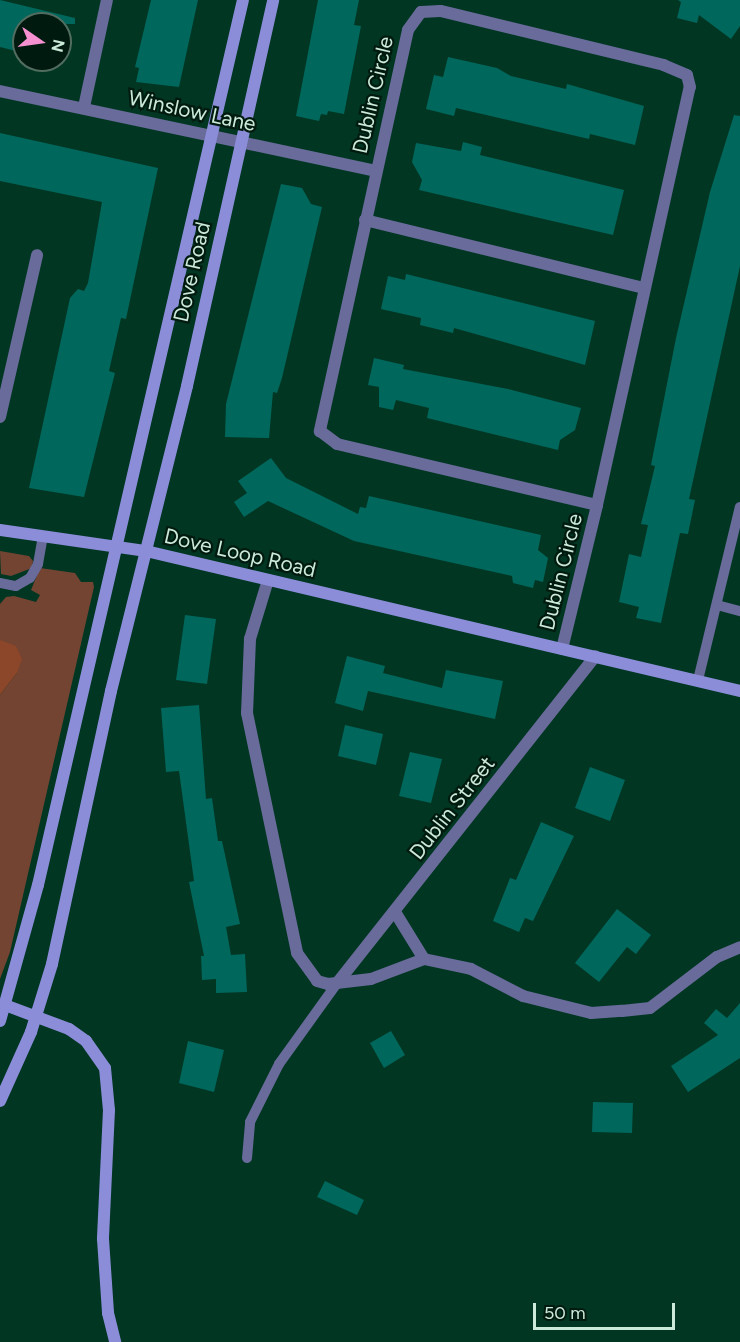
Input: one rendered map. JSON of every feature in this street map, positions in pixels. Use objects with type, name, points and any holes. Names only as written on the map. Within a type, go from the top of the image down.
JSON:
[{"type":"main road","name":"Dove Road","points":[[117,546],[243,0]]},
{"type":"main road","name":"Dove Road","points":[[146,551],[273,0]]},
{"type":"main road","points":[[0,530],[146,551]]},
{"type":"main road","points":[[0,1021],[32,913],[99,611],[117,546]]},
{"type":"main road","name":"Dove Loop Road","points":[[0,1101],[37,1015],[60,931],[111,691],[146,551],[740,691]]},
{"type":"main road","points":[[5,1005],[52,1020],[86,1041],[105,1068],[109,1110],[103,1239],[108,1312],[115,1342]]},
{"type":"street","points":[[84,107],[107,0]]},
{"type":"street","name":"Dublin Circle","points":[[562,649],[597,505],[690,87],[687,75],[678,69],[440,11],[421,12],[408,30],[320,417],[320,431],[326,440],[597,505]]},
{"type":"street","name":"Winslow Lane","points":[[0,91],[84,107],[376,171]]},
{"type":"street","points":[[365,220],[644,288]]},
{"type":"street","points":[[0,417],[37,255]]},
{"type":"street","points":[[268,580],[250,639],[247,713],[297,953],[317,981],[338,982],[391,975],[424,959],[471,969],[523,996],[591,1013],[650,1008],[717,957],[740,947]]},
{"type":"street","name":"Dublin Street","points":[[338,982],[595,656]]},
{"type":"street","points":[[395,912],[424,959]]},
{"type":"lane","points":[[698,680],[740,507]]},
{"type":"lane","points":[[0,583],[16,586],[30,578],[38,564],[43,536]]},
{"type":"lane","points":[[717,605],[740,610]]},
{"type":"lane","points":[[248,1158],[250,1122],[274,1074],[338,982]]},
{"type":"shaded area","points":[[0,551],[29,556],[33,561],[32,568],[11,576],[1,574]]},
{"type":"shaded area","points":[[40,568],[75,573],[81,582],[93,582],[94,587],[10,952],[0,979],[0,695],[17,673],[0,640],[0,604],[6,597],[14,596],[36,602],[40,595],[31,590]]},
{"type":"shaded area","points":[[0,640],[16,646],[22,659],[17,673],[0,695]]},
{"type":"building","points":[[0,0],[50,12],[12,12],[12,50],[0,47]]},
{"type":"building","points":[[151,0],[198,0],[179,87],[136,82],[139,68],[135,67]]},
{"type":"building","points":[[318,0],[359,0],[354,25],[361,26],[344,114],[328,111],[327,115],[321,114],[319,121],[296,116]]},
{"type":"building","points":[[678,0],[740,0],[740,26],[731,39],[699,15],[697,23],[677,18],[681,2]]},
{"type":"building","points":[[448,57],[497,68],[511,76],[566,89],[567,84],[644,106],[635,145],[590,134],[589,139],[456,108],[454,116],[426,109],[434,75],[443,77]]},
{"type":"building","points":[[734,115],[740,116],[740,266],[689,499],[695,500],[688,534],[680,533],[661,623],[636,618],[639,607],[619,602],[629,554],[641,557],[648,525],[641,524],[655,466],[651,465],[676,338],[710,192]]},
{"type":"building","points":[[0,133],[158,168],[126,319],[121,318],[109,371],[115,373],[84,497],[29,488],[70,298],[78,289],[84,291],[88,283],[102,202],[0,181]]},
{"type":"building","points":[[463,142],[482,147],[480,155],[624,190],[613,235],[419,190],[422,180],[412,162],[416,143],[461,151]]},
{"type":"building","points":[[281,184],[302,188],[311,204],[322,207],[282,378],[277,393],[273,392],[269,438],[225,437],[226,404]]},
{"type":"building","points":[[406,274],[595,321],[585,365],[454,328],[453,333],[420,325],[421,318],[381,309],[388,276],[405,280]]},
{"type":"building","points":[[374,358],[404,365],[403,369],[508,389],[581,408],[575,430],[560,440],[558,450],[427,418],[429,408],[396,400],[393,410],[379,407],[379,387],[368,385]]},
{"type":"building","points":[[271,458],[286,478],[358,514],[360,507],[366,508],[369,496],[541,535],[538,550],[548,558],[543,582],[535,580],[533,588],[513,583],[512,576],[354,541],[268,501],[244,517],[234,502],[247,493],[238,481]]},
{"type":"building","points":[[185,615],[216,619],[207,684],[176,680]]},
{"type":"building","points":[[347,656],[385,666],[383,673],[442,688],[446,670],[503,681],[495,719],[368,691],[363,711],[335,703]]},
{"type":"building","points":[[199,705],[206,799],[212,798],[218,841],[222,841],[240,924],[226,927],[231,955],[245,954],[247,992],[216,993],[216,979],[202,980],[201,956],[204,956],[189,882],[194,881],[179,771],[166,772],[161,708]]},
{"type":"building","points":[[345,725],[383,734],[376,765],[338,756]]},
{"type":"building","points":[[410,752],[442,759],[431,803],[399,796]]},
{"type":"building","points":[[590,767],[625,780],[610,821],[575,808]]},
{"type":"building","points":[[541,822],[574,836],[533,921],[525,918],[519,932],[493,921],[510,878],[516,880]]},
{"type":"building","points":[[617,909],[651,935],[636,954],[627,947],[599,982],[575,963]]},
{"type":"building","points":[[740,1003],[740,1058],[688,1092],[671,1066],[718,1035],[704,1023],[716,1009],[727,1018]]},
{"type":"building","points":[[391,1031],[405,1055],[384,1068],[370,1043]]},
{"type":"building","points":[[188,1041],[224,1050],[214,1092],[179,1083]]},
{"type":"building","points":[[593,1102],[633,1103],[632,1133],[592,1132]]},
{"type":"building","points":[[325,1181],[364,1200],[357,1215],[317,1197]]}]
